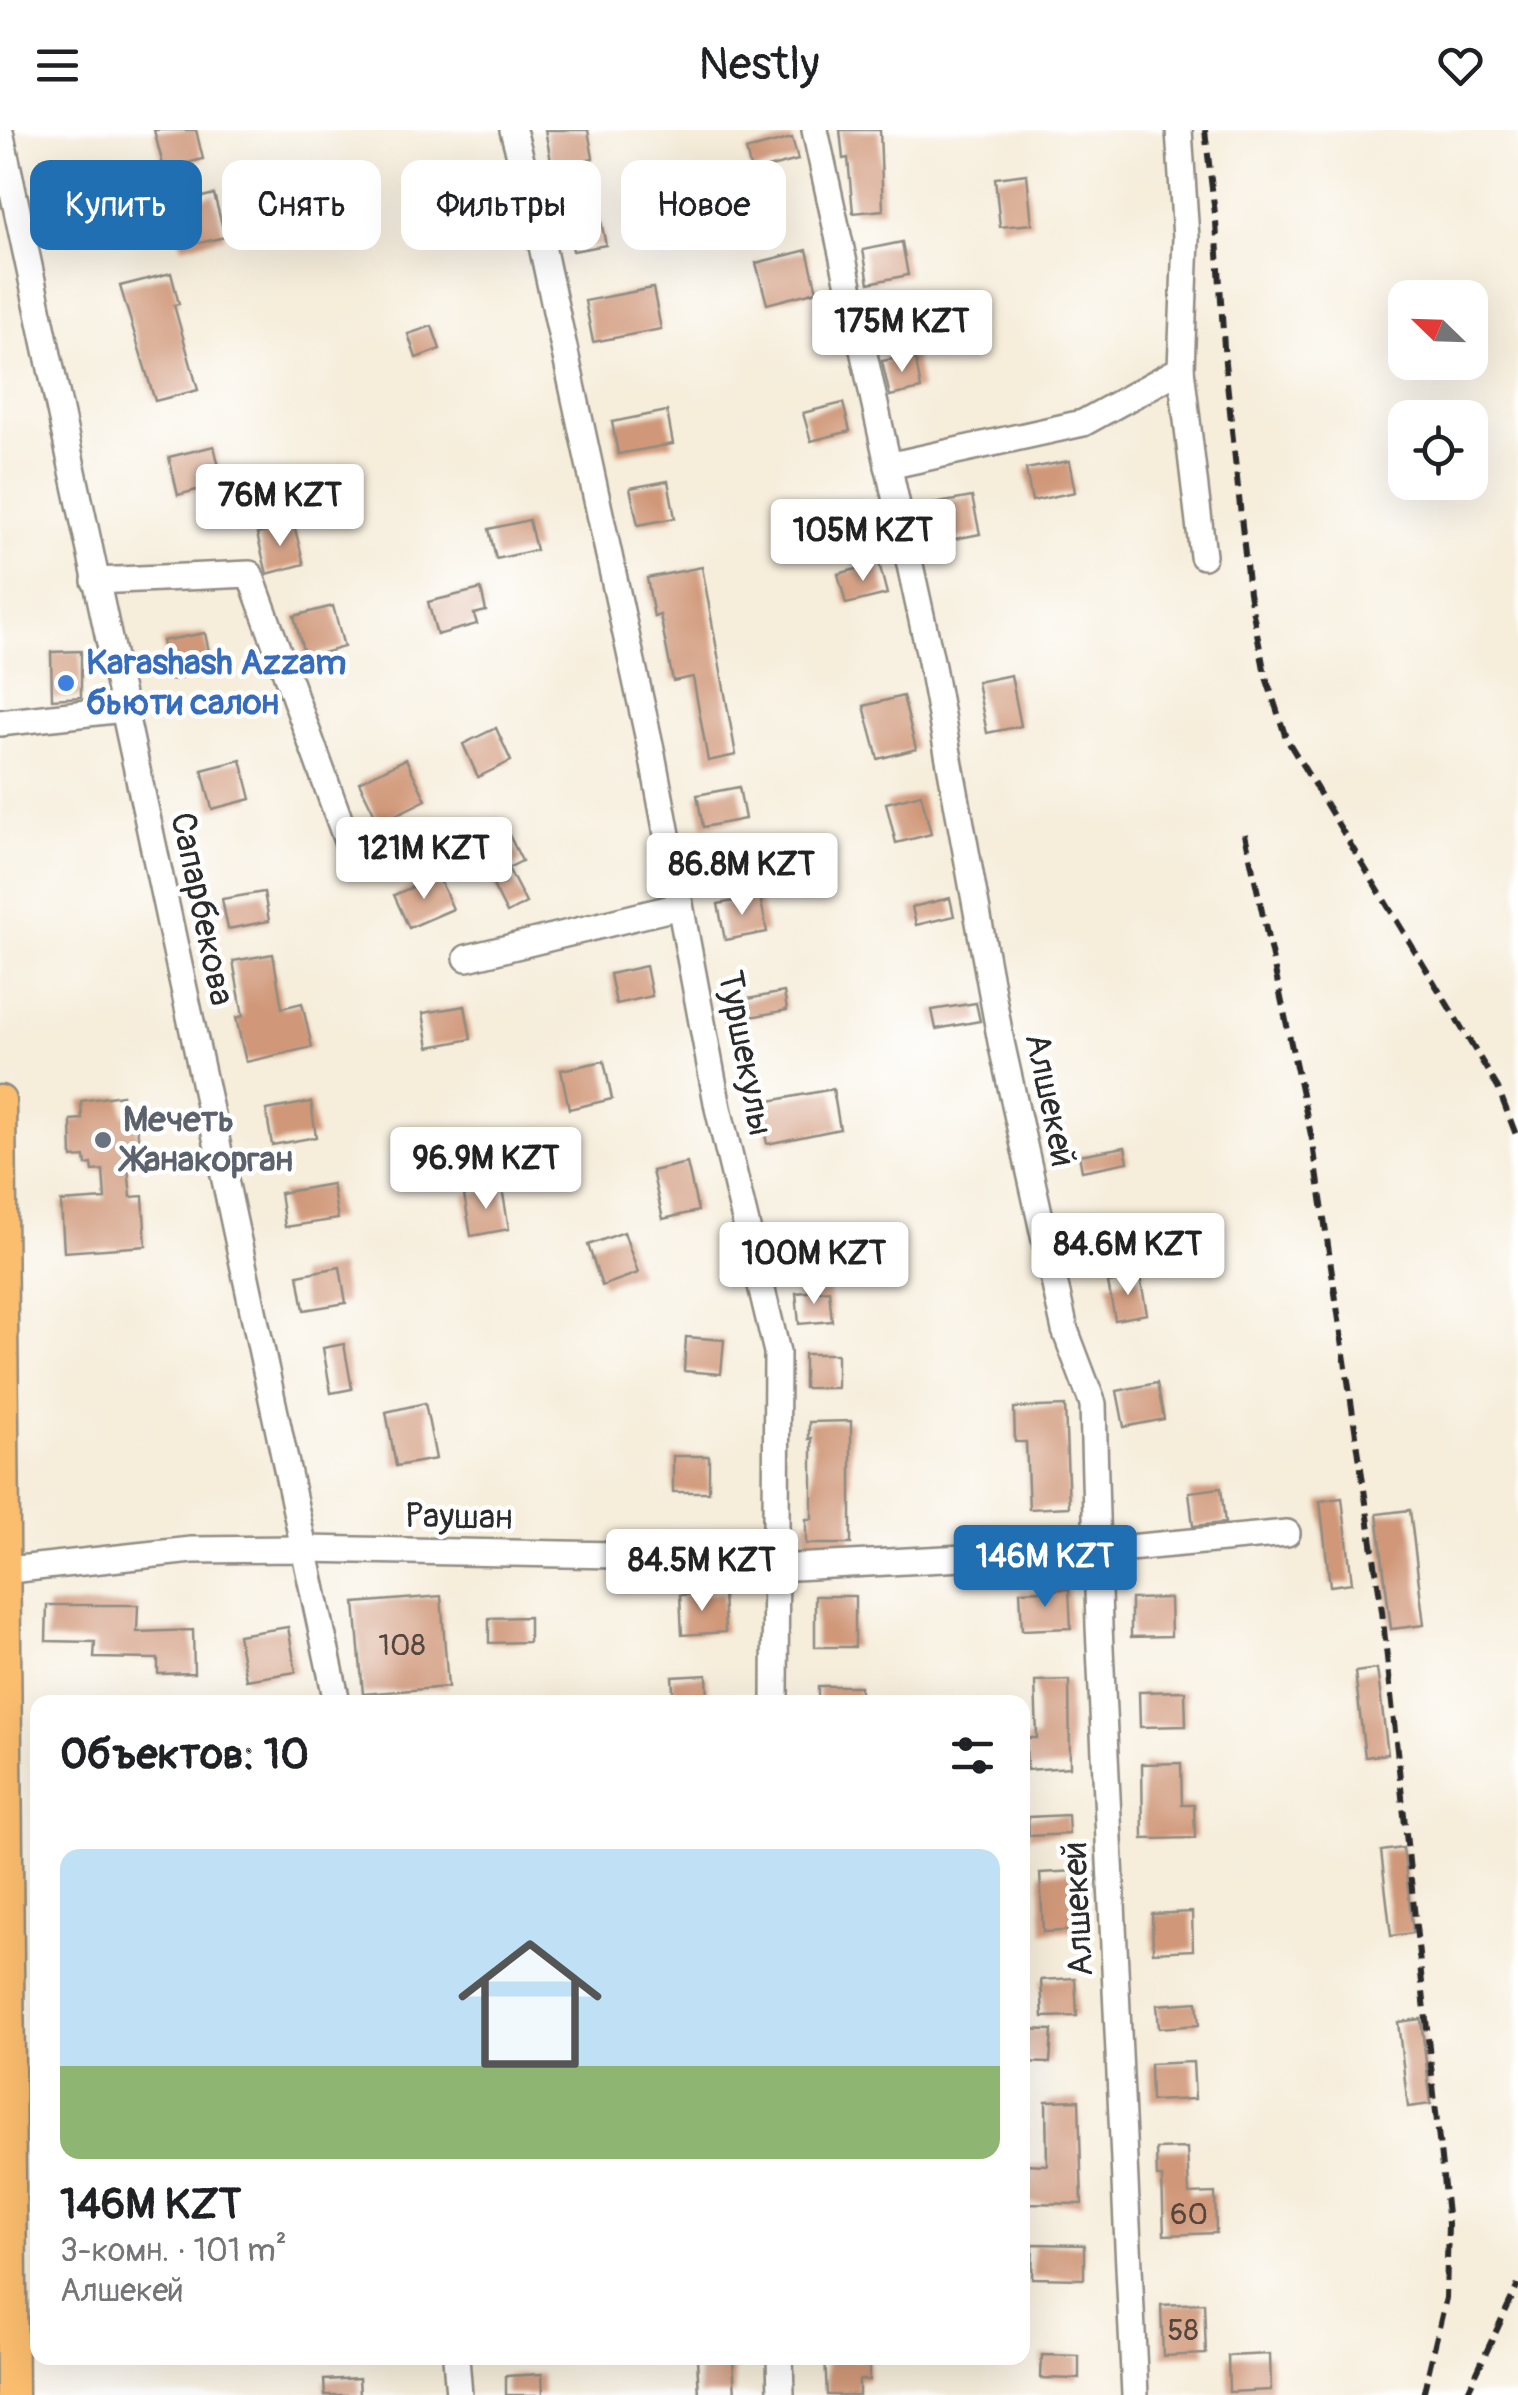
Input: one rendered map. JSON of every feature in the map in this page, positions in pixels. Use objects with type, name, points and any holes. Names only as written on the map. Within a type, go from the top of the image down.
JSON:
[{"type":"main road","points":[[0,1101],[12,2395]]},
{"type":"street","name":"Туршекулы","points":[[514,130],[652,754],[718,1108],[776,1352],[774,1695]]},
{"type":"street","name":"Алшекей","points":[[815,130],[931,662],[1001,1042],[1065,1330],[1093,1404],[1135,2395]]},
{"type":"street","points":[[1179,130],[1186,238],[1180,370],[1203,556]]},
{"type":"street","name":"Сапарбекова","points":[[0,131],[336,1695]]},
{"type":"street","points":[[0,203],[22,223]]},
{"type":"street","points":[[888,466],[1083,423],[1180,370]]},
{"type":"street","points":[[95,581],[250,574],[356,863]]},
{"type":"street","points":[[0,723],[123,708]]},
{"type":"street","points":[[467,958],[680,906]]},
{"type":"street","name":"Раушан","points":[[2,1570],[192,1550],[306,1548],[722,1557],[775,1568],[1097,1551],[1287,1533]]},
{"type":"street","points":[[457,2365],[460,2395]]},
{"type":"street","points":[[780,2365],[781,2395]]},
{"type":"building","points":[[154,130],[196,130],[203,159],[162,160]]},
{"type":"building","points":[[545,130],[588,130],[593,158],[551,160]]},
{"type":"building","points":[[840,130],[880,130],[883,210],[853,213],[848,158],[843,159]]},
{"type":"building","points":[[792,138],[798,160],[786,163],[786,160],[748,160],[746,150]]},
{"type":"building","points":[[1027,174],[1032,224],[1000,227],[995,178]]},
{"type":"building","points":[[214,194],[222,238],[202,242],[202,197]]},
{"type":"building","points":[[902,242],[908,275],[869,283],[863,250]]},
{"type":"building","points":[[807,250],[817,291],[767,304],[756,263]]},
{"type":"building","points":[[171,273],[179,304],[174,305],[198,390],[155,401],[120,286]]},
{"type":"building","points":[[653,288],[661,329],[593,342],[585,301]]},
{"type":"building","points":[[432,326],[440,349],[416,358],[408,334]]},
{"type":"building","points":[[915,355],[921,389],[890,396],[882,361]]},
{"type":"building","points":[[843,403],[850,431],[811,441],[803,413]]},
{"type":"building","points":[[667,411],[673,444],[618,454],[612,422]]},
{"type":"building","points":[[214,446],[223,483],[178,495],[169,457]]},
{"type":"building","points":[[1069,461],[1075,492],[1032,501],[1026,469]]},
{"type":"building","points":[[668,481],[675,518],[638,525],[630,488]]},
{"type":"building","points":[[972,497],[980,534],[940,542],[933,504]]},
{"type":"building","points":[[529,520],[536,550],[496,559],[489,529]]},
{"type":"building","points":[[294,525],[304,564],[267,574],[257,534]]},
{"type":"building","points":[[879,563],[887,594],[846,604],[838,574]]},
{"type":"building","points":[[702,567],[736,755],[708,761],[693,677],[673,681],[660,615],[654,617],[647,578]]},
{"type":"building","points":[[481,589],[486,611],[474,614],[477,624],[437,635],[428,602]]},
{"type":"building","points":[[333,606],[344,647],[305,658],[294,616]]},
{"type":"building","points":[[205,633],[213,671],[170,680],[162,641]]},
{"type":"building","points":[[81,651],[81,697],[52,699],[51,652]]},
{"type":"building","points":[[1011,675],[1021,726],[987,733],[977,682]]},
{"type":"building","points":[[903,696],[916,749],[878,759],[864,706]]},
{"type":"building","points":[[496,728],[511,761],[478,777],[463,744]]},
{"type":"building","points":[[406,759],[426,800],[379,823],[359,782]]},
{"type":"building","points":[[241,760],[251,799],[212,809],[202,770]]},
{"type":"building","points":[[739,787],[745,819],[703,827],[697,795]]},
{"type":"building","points":[[921,794],[931,834],[896,843],[886,803]]},
{"type":"building","points":[[502,821],[522,861],[508,868],[526,903],[507,913],[469,837]]},
{"type":"building","points":[[438,876],[453,909],[409,928],[394,895]]},
{"type":"building","points":[[264,892],[269,921],[228,929],[222,899]]},
{"type":"building","points":[[760,896],[767,932],[725,940],[718,904]]},
{"type":"building","points":[[950,898],[954,916],[916,925],[912,907]]},
{"type":"building","points":[[273,954],[282,1008],[302,1003],[312,1047],[246,1062],[236,1018],[243,1016],[233,961]]},
{"type":"building","points":[[646,966],[652,996],[616,1004],[610,974]]},
{"type":"building","points":[[784,992],[787,1010],[730,1021],[727,1003]]},
{"type":"building","points":[[976,1003],[980,1021],[936,1029],[932,1010]]},
{"type":"building","points":[[465,1006],[471,1039],[429,1047],[423,1013]]},
{"type":"building","points":[[604,1061],[612,1099],[569,1109],[561,1070]]},
{"type":"building","points":[[833,1089],[840,1129],[767,1144],[759,1103]]},
{"type":"building","points":[[122,1095],[124,1115],[136,1114],[140,1157],[127,1158],[131,1197],[143,1196],[146,1246],[64,1252],[61,1202],[105,1199],[103,1170],[93,1171],[92,1164],[86,1165],[85,1157],[72,1158],[71,1120],[82,1119],[81,1101]]},
{"type":"building","points":[[311,1102],[316,1137],[272,1145],[266,1110]]},
{"type":"building","points":[[1125,1147],[1128,1162],[1082,1171],[1079,1155]]},
{"type":"building","points":[[687,1163],[698,1211],[663,1219],[652,1171]]},
{"type":"building","points":[[332,1184],[338,1219],[285,1227],[280,1193]]},
{"type":"building","points":[[502,1188],[509,1229],[471,1236],[464,1195]]},
{"type":"building","points":[[624,1232],[638,1273],[602,1286],[588,1245]]},
{"type":"building","points":[[1194,1233],[1200,1264],[1166,1270],[1160,1240]]},
{"type":"building","points":[[340,1267],[346,1303],[304,1310],[298,1275]]},
{"type":"building","points":[[1140,1277],[1147,1314],[1115,1320],[1108,1283]]},
{"type":"building","points":[[829,1290],[832,1321],[799,1324],[796,1293]]},
{"type":"building","points":[[686,1337],[724,1340],[721,1374],[684,1371]]},
{"type":"building","points":[[344,1344],[352,1389],[331,1393],[323,1348]]},
{"type":"building","points":[[804,1354],[837,1354],[837,1388],[804,1388]]},
{"type":"building","points":[[1157,1383],[1164,1419],[1124,1427],[1117,1391]]},
{"type":"building","points":[[425,1403],[436,1459],[396,1466],[386,1412]]},
{"type":"building","points":[[1065,1406],[1069,1507],[1029,1509],[1026,1442],[1015,1442],[1014,1408]]},
{"type":"building","points":[[851,1421],[851,1544],[806,1544],[806,1519],[812,1519],[809,1422]]},
{"type":"building","points":[[673,1456],[709,1456],[709,1492],[673,1492]]},
{"type":"building","points":[[1221,1488],[1225,1523],[1193,1526],[1189,1492]]},
{"type":"building","points":[[1342,1498],[1352,1583],[1330,1586],[1320,1501]]},
{"type":"building","points":[[1410,1510],[1424,1625],[1391,1629],[1377,1514]]},
{"type":"building","points":[[1069,1589],[1071,1628],[1022,1630],[1020,1591]]},
{"type":"building","points":[[723,1593],[725,1632],[682,1635],[680,1595]]},
{"type":"building","points":[[441,1596],[448,1687],[363,1694],[355,1603]]},
{"type":"building","points":[[815,1596],[855,1596],[855,1647],[815,1647]]},
{"type":"building","points":[[1170,1598],[1171,1636],[1131,1637],[1131,1599]]},
{"type":"building","points":[[47,1605],[138,1605],[137,1632],[193,1630],[194,1673],[158,1674],[158,1659],[94,1658],[95,1642],[46,1641]]},
{"type":"building","points":[[529,1617],[529,1642],[489,1643],[489,1618]]},
{"type":"building","points":[[288,1627],[296,1672],[246,1680],[238,1635]]},
{"type":"building","points":[[1377,1669],[1388,1754],[1365,1757],[1355,1672]]},
{"type":"building","points":[[707,1675],[708,1695],[673,1695],[672,1677]]},
{"type":"building","points":[[1069,1680],[1070,1767],[1030,1770],[1030,1738],[1037,1738],[1035,1681]]},
{"type":"building","points":[[818,1686],[860,1686],[860,1695],[818,1695]]},
{"type":"building","points":[[1185,1691],[1186,1726],[1140,1727],[1139,1692]]},
{"type":"building","points":[[1181,1763],[1182,1805],[1194,1805],[1195,1838],[1143,1839],[1142,1764]]},
{"type":"building","points":[[1068,1815],[1069,1834],[1030,1836],[1030,1817]]},
{"type":"building","points":[[1403,1848],[1413,1933],[1391,1936],[1381,1851]]},
{"type":"building","points":[[1077,1871],[1080,1930],[1043,1932],[1040,1873]]},
{"type":"building","points":[[1192,1912],[1193,1950],[1153,1952],[1152,1914]]},
{"type":"building","points":[[1075,1978],[1077,2016],[1043,2017],[1041,1980]]},
{"type":"building","points":[[1197,2002],[1199,2025],[1159,2028],[1157,2005]]},
{"type":"building","points":[[1421,2019],[1431,2104],[1408,2107],[1398,2022]]},
{"type":"building","points":[[1030,2029],[1052,2030],[1050,2063],[1030,2062]]},
{"type":"building","points":[[1193,2062],[1195,2099],[1151,2101],[1150,2064]]},
{"type":"building","points":[[1079,2100],[1082,2204],[1030,2203],[1030,2164],[1047,2165],[1046,2101]]},
{"type":"building","points":[[1187,2148],[1189,2194],[1215,2193],[1216,2233],[1164,2235],[1162,2177],[1157,2177],[1156,2149]]},
{"type":"building","points":[[1033,2244],[1084,2245],[1084,2279],[1032,2278]]},
{"type":"building","points":[[1204,2303],[1206,2354],[1163,2356],[1161,2305]]},
{"type":"building","points":[[1270,2354],[1271,2390],[1229,2392],[1228,2356]]},
{"type":"building","points":[[1042,2355],[1079,2356],[1079,2379],[1041,2378]]},
{"type":"building","points":[[697,2365],[733,2365],[735,2395],[699,2395]]},
{"type":"building","points":[[825,2365],[869,2365],[869,2380],[859,2380],[859,2395],[827,2395]]},
{"type":"building","points":[[542,2374],[543,2395],[506,2395],[506,2376]]},
{"type":"building","points":[[359,2378],[360,2395],[325,2395],[324,2380]]},
{"type":"railway","points":[[1205,130],[1249,593],[1265,674],[1286,738],[1498,1088],[1518,1140]]},
{"type":"railway","points":[[1245,834],[1313,1144],[1382,1611],[1448,2224],[1446,2298],[1423,2395]]},
{"type":"railway","points":[[1466,2395],[1518,2285]]},
{"type":"place","name":"Karashash Azzam бьюти салон","points":[[66,683]]},
{"type":"place","name":"Мечеть Жанакорган","points":[[103,1140]]}]
